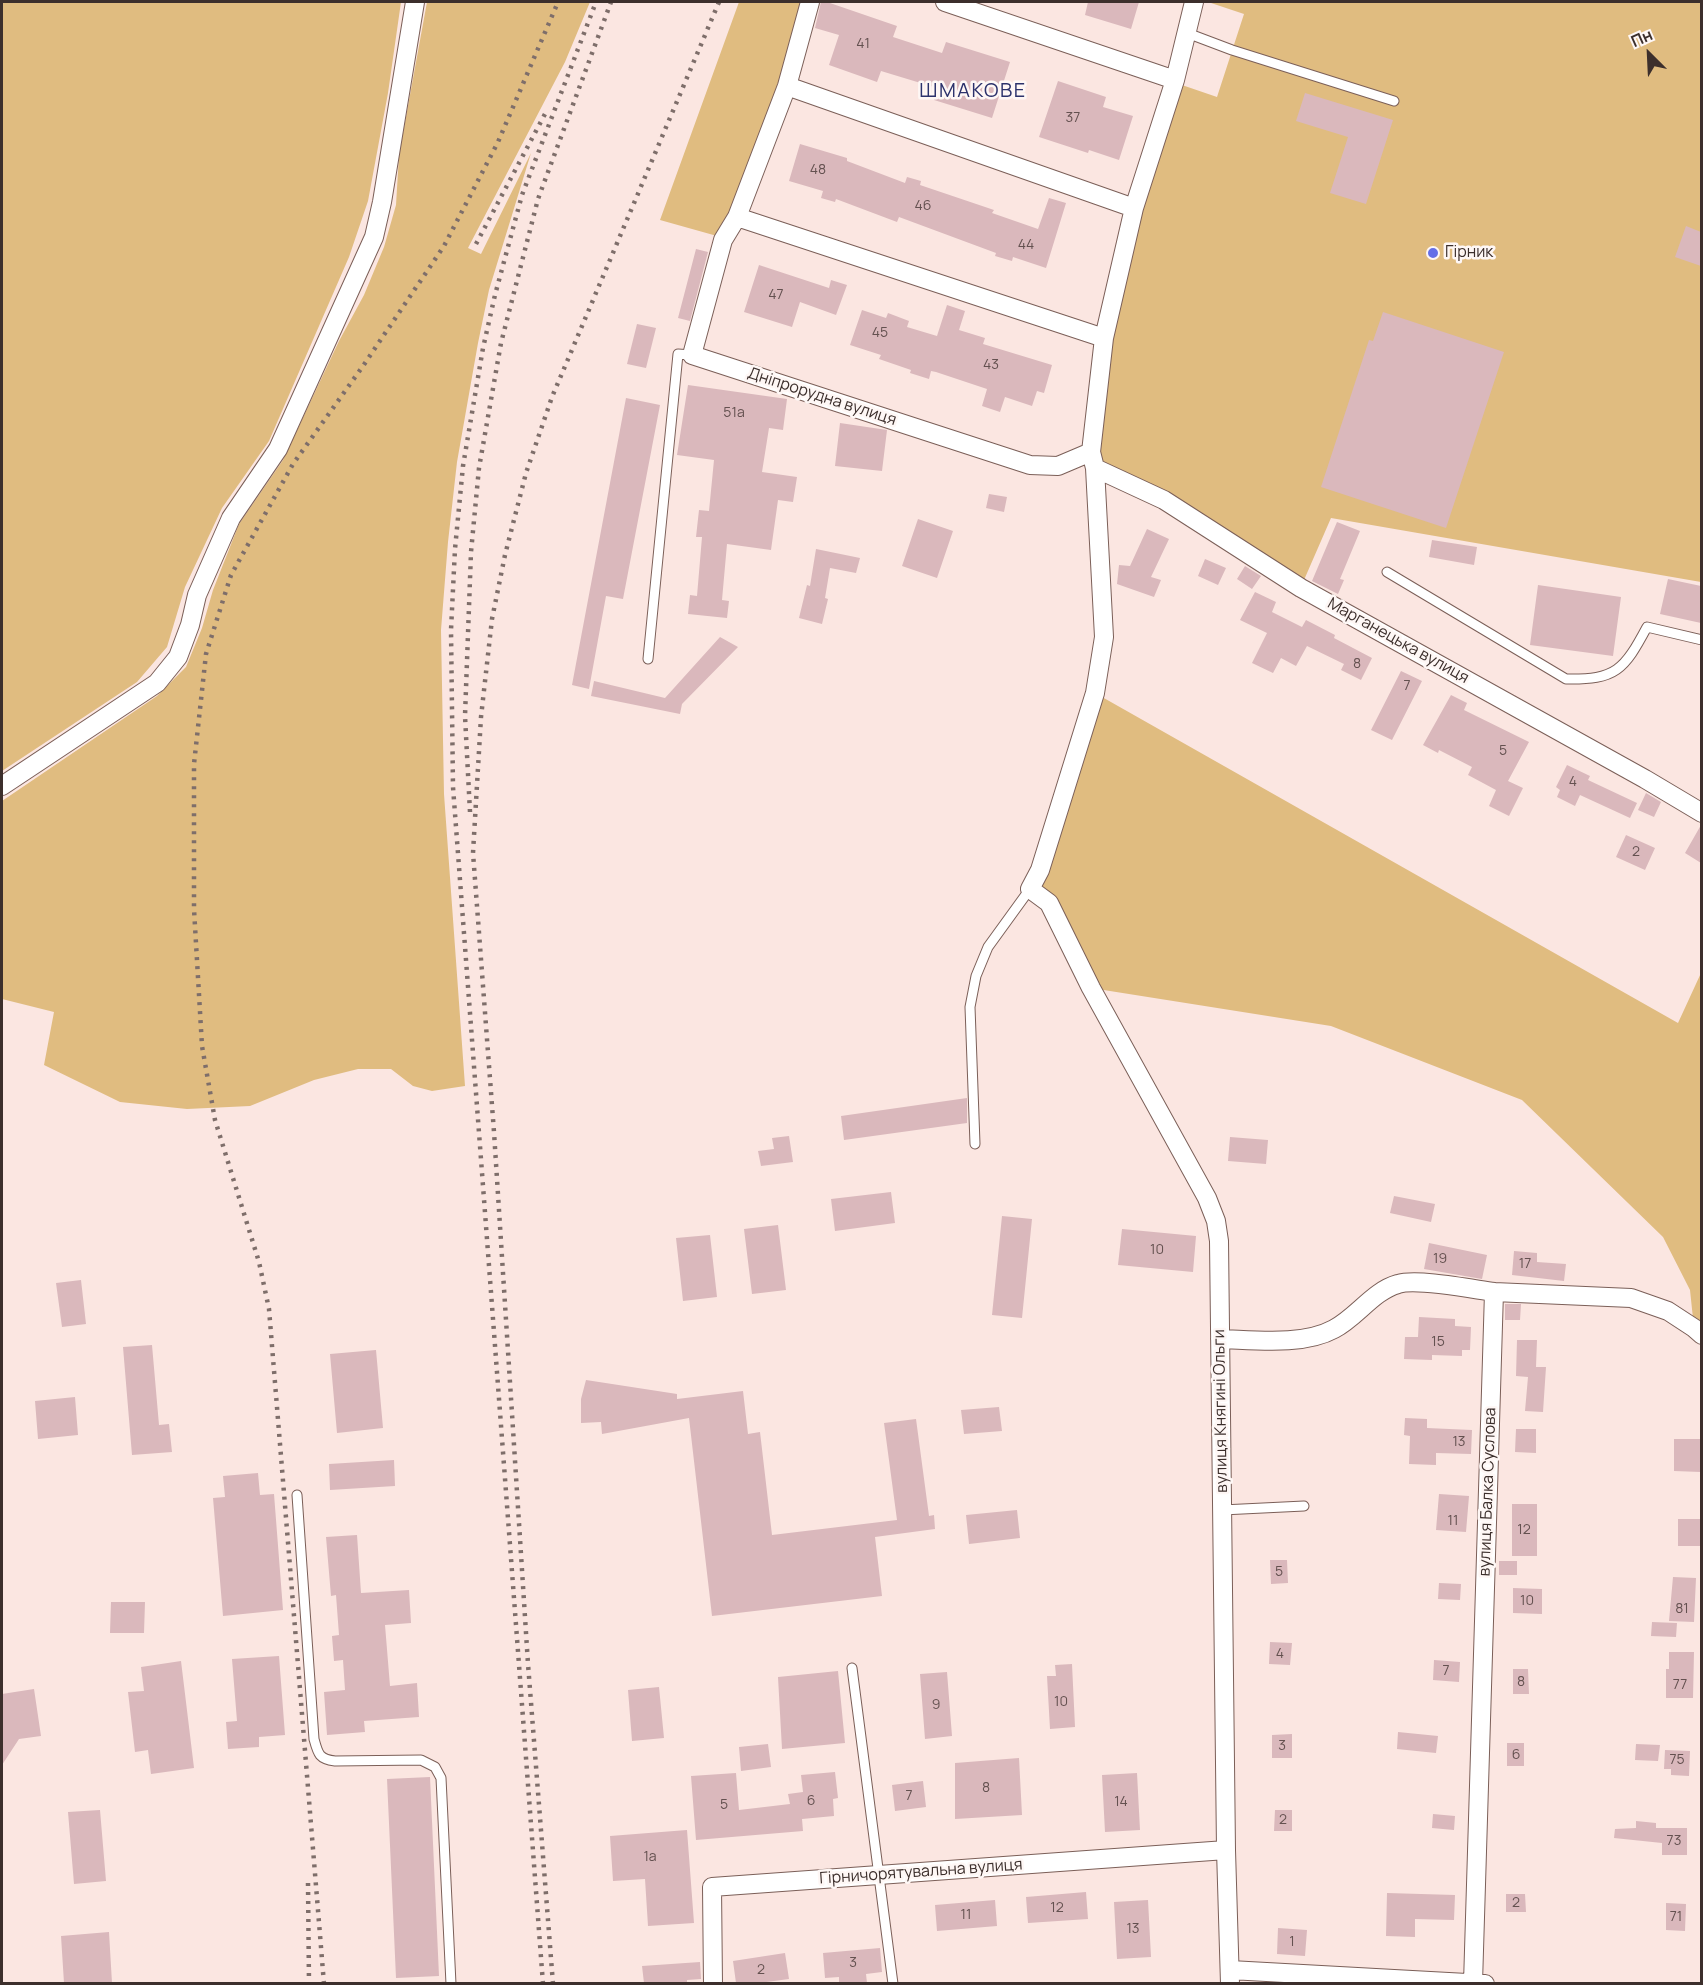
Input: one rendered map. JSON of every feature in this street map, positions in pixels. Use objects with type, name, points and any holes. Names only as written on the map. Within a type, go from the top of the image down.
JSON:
[{"type":"street","points":[[2,786],[157,683],[178,657],[190,625],[197,595],[231,518],[278,449],[374,237],[416,2]]},
{"type":"street","points":[[692,355],[723,240],[737,218],[788,86],[810,2]]},
{"type":"street","points":[[945,2],[1175,80]]},
{"type":"street","points":[[1030,889],[1040,870],[1095,693],[1104,637],[1093,460],[1104,338],[1134,208],[1175,80],[1194,2]]},
{"type":"street","points":[[788,86],[1134,208]]},
{"type":"street","points":[[737,218],[1104,338]]},
{"type":"street","name":"Дніпрорудна вулиця","points":[[692,355],[1030,465],[1059,466],[1093,460]]},
{"type":"street","name":"Марганецька вулиця","points":[[1093,460],[1164,500],[1301,588],[1645,779],[1701,813]]},
{"type":"street","name":"вулиця Княгині Ольги","points":[[1030,889],[1049,903],[1091,988],[1207,1198],[1216,1221],[1219,1241],[1226,1850],[1230,1977]]},
{"type":"street","points":[[1220,1339],[1273,1341],[1317,1335],[1333,1329],[1381,1292],[1398,1283],[1415,1282],[1494,1292],[1631,1298],[1668,1311],[1701,1335]]},
{"type":"street","name":"вулиця Балка Суслова","points":[[1479,1983],[1494,1292]]},
{"type":"street","name":"Гірничорятувальна вулиця","points":[[713,1983],[712,1887],[1226,1850]]},
{"type":"street","points":[[1230,1977],[1479,1983]]},
{"type":"lane","points":[[1187,33],[1232,50],[1394,101]]},
{"type":"lane","points":[[648,659],[678,354],[692,355]]},
{"type":"lane","points":[[1388,572],[1566,680],[1591,680],[1615,672],[1631,656],[1647,627],[1701,640]]},
{"type":"lane","points":[[975,1144],[970,1007],[974,987],[988,947],[1030,889]]},
{"type":"lane","points":[[297,1495],[314,1739],[318,1752],[325,1760],[421,1760],[435,1767],[441,1778],[451,1983]]},
{"type":"lane","points":[[1222,1510],[1304,1506]]},
{"type":"lane","points":[[852,1668],[877,1875],[893,1983]]},
{"type":"shaded area","points":[[2,2],[401,2],[388,93],[368,201],[349,257],[269,441],[222,508],[185,587],[167,647],[137,682],[2,771]]},
{"type":"shaded area","points":[[427,2],[590,2],[565,62],[468,248],[481,254],[531,153],[489,290],[478,343],[457,462],[441,630],[444,794],[465,1086],[432,1091],[413,1086],[391,1069],[358,1069],[314,1080],[250,1106],[187,1109],[120,1102],[44,1065],[54,1012],[2,999],[2,801],[157,696],[186,667],[239,524],[283,460],[339,341],[364,295],[384,247],[396,205],[399,155]]},
{"type":"shaded area","points":[[739,2],[803,2],[782,85],[732,213],[717,236],[660,220]]},
{"type":"shaded area","name":"Гірник","points":[[1208,2],[1701,2],[1701,582],[1331,518],[1304,580],[1102,463],[1097,444],[1109,340],[1139,212],[1179,84],[1217,97],[1244,14]]},
{"type":"shaded area","points":[[1095,693],[1678,1023],[1701,973],[1701,1335],[1694,1328],[1690,1290],[1663,1237],[1522,1100],[1331,1026],[1091,988],[1030,889]]},
{"type":"building","points":[[821,2],[827,2],[897,26],[893,37],[942,53],[946,42],[1010,62],[992,118],[934,100],[937,88],[881,71],[877,82],[829,65],[839,35],[815,28]]},
{"type":"building","points":[[1088,2],[1139,2],[1131,29],[1085,15]]},
{"type":"building","points":[[1058,81],[1106,97],[1103,107],[1133,116],[1119,160],[1089,150],[1088,153],[1039,137]]},
{"type":"building","points":[[1305,93],[1393,120],[1366,204],[1330,193],[1348,137],[1296,121]]},
{"type":"building","points":[[800,144],[847,158],[847,161],[905,183],[907,177],[921,181],[920,185],[994,210],[992,213],[1038,229],[1049,198],[1066,203],[1046,268],[1013,257],[1012,261],[995,256],[996,253],[899,217],[897,222],[836,199],[835,202],[821,198],[823,191],[789,181]]},
{"type":"building","points":[[1686,226],[1701,232],[1701,266],[1675,257]]},
{"type":"building","points":[[696,249],[708,252],[690,321],[678,318]]},
{"type":"building","points":[[759,265],[829,288],[831,280],[847,285],[836,315],[800,302],[792,327],[744,312]]},
{"type":"building","points":[[947,305],[965,311],[959,330],[985,338],[983,344],[1052,365],[1044,393],[1037,391],[1032,406],[1005,397],[1000,412],[982,406],[987,389],[936,372],[931,371],[929,379],[910,373],[911,370],[879,359],[881,355],[850,345],[862,310],[886,318],[888,313],[909,321],[907,327],[937,336]]},
{"type":"building","points":[[1383,312],[1504,352],[1446,528],[1321,487],[1369,340],[1373,341]]},
{"type":"building","points":[[637,324],[656,328],[646,368],[627,364]]},
{"type":"building","points":[[688,385],[787,399],[783,430],[769,428],[762,472],[797,477],[793,502],[778,500],[771,550],[727,544],[722,600],[729,601],[727,618],[688,614],[690,595],[697,596],[702,537],[696,537],[699,510],[709,511],[714,460],[677,455]]},
{"type":"building","points":[[626,398],[660,405],[623,599],[606,596],[589,689],[572,685]]},
{"type":"building","points":[[840,423],[887,430],[882,471],[835,466]]},
{"type":"building","points":[[989,494],[1007,497],[1004,512],[986,508]]},
{"type":"building","points":[[918,519],[953,531],[937,578],[902,566]]},
{"type":"building","points":[[1337,522],[1360,531],[1340,579],[1344,580],[1338,594],[1312,581]]},
{"type":"building","points":[[1147,529],[1169,539],[1151,577],[1161,580],[1154,597],[1117,584],[1119,565],[1130,566]]},
{"type":"building","points":[[1432,540],[1477,547],[1474,565],[1429,557]]},
{"type":"building","points":[[816,549],[860,558],[856,573],[830,568],[825,598],[828,599],[822,624],[799,618],[807,585],[810,586]]},
{"type":"building","points":[[1205,559],[1226,568],[1218,585],[1198,576]]},
{"type":"building","points":[[1245,566],[1261,576],[1252,589],[1237,579]]},
{"type":"building","points":[[1668,579],[1701,586],[1701,623],[1660,614]]},
{"type":"building","points":[[1538,585],[1621,597],[1613,656],[1530,645]]},
{"type":"building","points":[[1255,592],[1276,602],[1272,612],[1302,627],[1306,620],[1372,658],[1361,680],[1341,670],[1344,664],[1307,646],[1296,666],[1281,658],[1273,673],[1252,663],[1267,633],[1240,620]]},
{"type":"building","points":[[720,637],[738,647],[682,704],[680,714],[591,696],[594,681],[665,698]]},
{"type":"building","points":[[1401,671],[1422,681],[1392,740],[1371,730]]},
{"type":"building","points":[[1451,695],[1467,703],[1464,710],[1529,742],[1508,781],[1523,788],[1509,816],[1489,806],[1496,790],[1468,775],[1472,767],[1439,750],[1438,753],[1423,745]]},
{"type":"building","points":[[1567,765],[1590,776],[1588,780],[1637,803],[1630,818],[1580,795],[1575,806],[1557,797],[1560,790],[1556,787]]},
{"type":"building","points":[[1646,793],[1661,802],[1654,817],[1638,810]]},
{"type":"building","points":[[1701,825],[1701,863],[1685,853]]},
{"type":"building","points":[[1626,835],[1655,848],[1645,870],[1616,857]]},
{"type":"building","points":[[967,1098],[967,1123],[844,1140],[841,1116]]},
{"type":"building","points":[[789,1136],[793,1162],[761,1166],[758,1151],[774,1149],[772,1138]]},
{"type":"building","points":[[1230,1137],[1268,1140],[1266,1164],[1228,1161]]},
{"type":"building","points":[[891,1192],[895,1223],[835,1231],[831,1199]]},
{"type":"building","points":[[1394,1196],[1435,1204],[1431,1222],[1390,1213]]},
{"type":"building","points":[[1002,1216],[1032,1219],[1022,1318],[992,1315]]},
{"type":"building","points":[[778,1225],[786,1290],[752,1294],[744,1229]]},
{"type":"building","points":[[1122,1229],[1196,1236],[1193,1272],[1118,1265]]},
{"type":"building","points":[[710,1235],[717,1297],[683,1301],[676,1238]]},
{"type":"building","points":[[1429,1243],[1487,1255],[1482,1279],[1424,1269]]},
{"type":"building","points":[[1514,1251],[1537,1253],[1537,1262],[1566,1264],[1564,1281],[1512,1275]]},
{"type":"building","points":[[81,1280],[86,1324],[62,1327],[56,1283]]},
{"type":"building","points":[[1505,1304],[1521,1304],[1520,1320],[1505,1320]]},
{"type":"building","points":[[1419,1317],[1455,1319],[1455,1326],[1471,1327],[1470,1350],[1462,1350],[1462,1356],[1432,1355],[1432,1360],[1404,1359],[1405,1337],[1418,1337]]},
{"type":"building","points":[[1517,1340],[1537,1340],[1536,1367],[1546,1367],[1543,1412],[1525,1411],[1528,1377],[1516,1376]]},
{"type":"building","points":[[152,1345],[159,1425],[169,1424],[172,1452],[132,1455],[123,1347]]},
{"type":"building","points":[[376,1350],[383,1428],[337,1433],[330,1354]]},
{"type":"building","points":[[586,1380],[677,1394],[677,1399],[743,1391],[748,1434],[760,1432],[772,1535],[897,1520],[884,1423],[916,1419],[929,1516],[934,1515],[935,1529],[875,1537],[882,1596],[712,1616],[689,1418],[602,1434],[601,1422],[581,1423],[581,1399]]},
{"type":"building","points":[[75,1397],[78,1435],[38,1439],[35,1401]]},
{"type":"building","points":[[999,1407],[1002,1431],[964,1434],[961,1410]]},
{"type":"building","points":[[1405,1418],[1427,1419],[1427,1428],[1472,1430],[1471,1454],[1436,1453],[1436,1465],[1409,1464],[1410,1436],[1404,1435]]},
{"type":"building","points":[[1516,1429],[1536,1429],[1536,1453],[1515,1452]]},
{"type":"building","points":[[1674,1439],[1701,1439],[1701,1472],[1674,1471]]},
{"type":"building","points":[[394,1460],[395,1486],[330,1490],[329,1464]]},
{"type":"building","points":[[258,1473],[260,1495],[274,1494],[283,1610],[223,1616],[213,1498],[225,1497],[223,1476]]},
{"type":"building","points":[[1439,1494],[1469,1496],[1466,1532],[1436,1530]]},
{"type":"building","points":[[1512,1504],[1537,1504],[1537,1556],[1512,1556]]},
{"type":"building","points":[[1017,1510],[1020,1538],[969,1544],[966,1515]]},
{"type":"building","points":[[1678,1519],[1701,1519],[1701,1546],[1678,1546]]},
{"type":"building","points":[[357,1535],[361,1593],[409,1590],[411,1623],[385,1625],[390,1686],[417,1683],[419,1717],[364,1721],[365,1732],[327,1735],[324,1692],[345,1690],[343,1660],[334,1661],[332,1636],[339,1635],[336,1595],[331,1596],[326,1537]]},
{"type":"building","points":[[1270,1560],[1287,1560],[1288,1583],[1271,1584]]},
{"type":"building","points":[[1499,1561],[1517,1561],[1517,1575],[1499,1575]]},
{"type":"building","points":[[1673,1577],[1696,1578],[1694,1622],[1669,1621]]},
{"type":"building","points":[[1439,1583],[1461,1584],[1460,1600],[1438,1599]]},
{"type":"building","points":[[1513,1588],[1542,1589],[1542,1614],[1513,1613]]},
{"type":"building","points":[[111,1602],[145,1602],[144,1633],[110,1633]]},
{"type":"building","points":[[1652,1622],[1677,1623],[1676,1637],[1651,1636]]},
{"type":"building","points":[[1270,1642],[1292,1643],[1290,1665],[1269,1664]]},
{"type":"building","points":[[1669,1652],[1694,1652],[1693,1698],[1666,1698],[1666,1669],[1669,1669]]},
{"type":"building","points":[[279,1656],[285,1735],[259,1737],[259,1747],[228,1749],[226,1722],[237,1721],[232,1659]]},
{"type":"building","points":[[1434,1660],[1460,1662],[1459,1682],[1433,1680]]},
{"type":"building","points":[[181,1661],[194,1768],[151,1774],[148,1750],[135,1752],[128,1692],[144,1691],[141,1667]]},
{"type":"building","points":[[1072,1664],[1075,1727],[1050,1729],[1047,1676],[1056,1676],[1055,1665]]},
{"type":"building","points":[[1513,1669],[1528,1669],[1529,1694],[1513,1694]]},
{"type":"building","points":[[838,1671],[845,1743],[782,1749],[778,1677]]},
{"type":"building","points":[[947,1672],[952,1736],[925,1739],[920,1674]]},
{"type":"building","points":[[659,1687],[664,1738],[632,1741],[628,1690]]},
{"type":"building","points":[[34,1689],[41,1736],[19,1739],[2,1765],[2,1694]]},
{"type":"building","points":[[1398,1732],[1438,1736],[1436,1753],[1397,1749]]},
{"type":"building","points":[[1292,1734],[1292,1758],[1272,1758],[1272,1735]]},
{"type":"building","points":[[1507,1743],[1524,1743],[1524,1766],[1507,1766]]},
{"type":"building","points":[[768,1744],[771,1767],[741,1771],[739,1747]]},
{"type":"building","points":[[1636,1744],[1660,1745],[1658,1761],[1635,1760]]},
{"type":"building","points":[[1665,1750],[1690,1751],[1689,1776],[1671,1775],[1671,1769],[1664,1769]]},
{"type":"building","points":[[1019,1758],[1022,1815],[955,1819],[955,1763]]},
{"type":"building","points":[[835,1772],[838,1798],[833,1799],[834,1816],[802,1819],[803,1831],[696,1840],[691,1776],[736,1773],[739,1810],[790,1804],[788,1794],[803,1792],[801,1775]]},
{"type":"building","points":[[1137,1773],[1140,1830],[1105,1832],[1102,1775]]},
{"type":"building","points":[[430,1777],[439,1976],[396,1978],[387,1779]]},
{"type":"building","points":[[923,1781],[926,1807],[895,1811],[892,1785]]},
{"type":"building","points":[[100,1810],[106,1881],[74,1884],[68,1812]]},
{"type":"building","points":[[1275,1810],[1292,1810],[1292,1831],[1274,1831]]},
{"type":"building","points":[[1433,1814],[1455,1816],[1454,1830],[1432,1828]]},
{"type":"building","points":[[1636,1821],[1656,1823],[1656,1828],[1687,1828],[1687,1855],[1662,1855],[1662,1843],[1614,1838],[1615,1829],[1636,1828]]},
{"type":"building","points":[[687,1830],[694,1923],[648,1926],[645,1879],[613,1881],[610,1836]]},
{"type":"building","points":[[1086,1892],[1088,1919],[1028,1923],[1026,1897]]},
{"type":"building","points":[[1387,1893],[1455,1895],[1454,1920],[1415,1919],[1415,1937],[1386,1936]]},
{"type":"building","points":[[1506,1894],[1525,1894],[1526,1912],[1506,1912]]},
{"type":"building","points":[[995,1900],[997,1926],[937,1931],[935,1905]]},
{"type":"building","points":[[1148,1900],[1151,1957],[1117,1959],[1114,1902]]},
{"type":"building","points":[[1666,1903],[1686,1904],[1685,1931],[1666,1930]]},
{"type":"building","points":[[1278,1928],[1307,1930],[1305,1956],[1277,1954]]},
{"type":"building","points":[[109,1932],[112,1983],[64,1983],[61,1936]]},
{"type":"building","points":[[880,1948],[882,1972],[866,1974],[867,1983],[839,1983],[839,1977],[825,1978],[823,1953]]},
{"type":"building","points":[[785,1953],[789,1979],[736,1983],[733,1961]]},
{"type":"building","points":[[700,1962],[701,1979],[687,1980],[687,1983],[644,1983],[642,1966]]},
{"type":"railway","points":[[324,1984],[269,1309],[259,1262],[215,1120],[202,1046],[194,909],[194,764],[206,654],[231,575],[293,464],[444,246],[498,142],[558,2]]},
{"type":"railway","points":[[543,1984],[453,787],[451,630],[455,549],[463,466],[483,348],[495,295],[522,195],[596,2]]},
{"type":"railway","points":[[470,812],[465,716],[471,552],[479,468],[501,343],[538,199],[611,2]]},
{"type":"railway","points":[[553,1984],[528,1664],[494,1132],[473,853],[481,717],[492,619],[505,555],[526,473],[552,397],[719,2]]},
{"type":"railway","points":[[476,244],[545,114]]},
{"type":"railway","points":[[308,1883],[309,1984]]},
{"type":"place","name":"Гірник","points":[[1433,253]]},
{"type":"district","name":"ШМАКОВЕ","points":[[973,91]]}]
